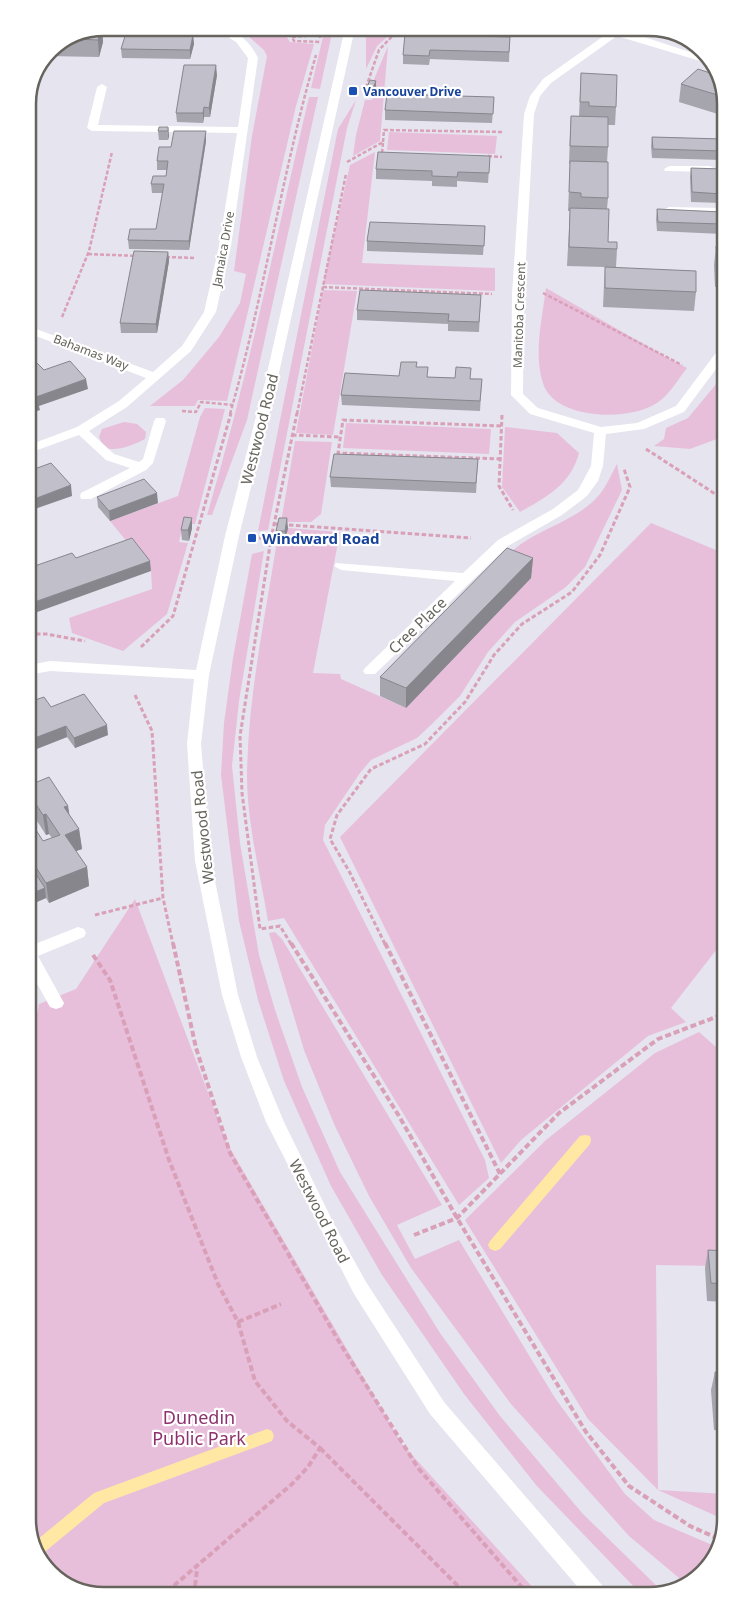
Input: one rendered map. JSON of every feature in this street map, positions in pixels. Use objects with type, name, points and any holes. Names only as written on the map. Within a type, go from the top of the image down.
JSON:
[{"type":"street","name":"Jamaica Drive","points":[[36,446],[81,430],[123,404],[187,348],[210,312],[222,259],[253,58],[250,49],[234,36]]},
{"type":"street","name":"Westwood Road","points":[[348,36],[323,141],[271,382],[232,536],[202,675],[194,744],[203,861],[230,995],[249,1057],[275,1122],[329,1231],[360,1288],[438,1408],[591,1587]]},
{"type":"street","name":"Manitoba Crescent","points":[[516,395],[518,291],[530,133],[529,114],[535,96],[547,81],[610,36]]},
{"type":"street","points":[[634,36],[694,53]]},
{"type":"street","points":[[102,87],[92,128],[241,130]]},
{"type":"street","points":[[669,169],[717,169]]},
{"type":"street","points":[[669,210],[717,211]]},
{"type":"street","name":"Bahamas Way","points":[[36,332],[153,376]]},
{"type":"street","points":[[516,395],[534,411],[600,431],[626,432],[680,409],[717,360]]},
{"type":"street","points":[[86,496],[141,467],[149,460],[160,421]]},
{"type":"street","points":[[81,430],[110,458],[141,467]]},
{"type":"street","name":"Cree Place","points":[[370,671],[503,543],[524,529],[564,510],[590,481],[597,466],[600,431]]},
{"type":"street","name":"Cree Place","points":[[341,566],[465,578]]},
{"type":"street","points":[[36,669],[50,666],[202,675]]},
{"type":"street","points":[[36,952],[78,932]]},
{"type":"street","points":[[36,966],[56,1003]]},
{"type":"path","points":[[292,37],[306,36]]},
{"type":"path","points":[[122,669],[128,659],[173,616],[233,405],[278,218],[302,103],[320,42],[320,36]]},
{"type":"path","points":[[362,98],[379,50],[392,36]]},
{"type":"path","points":[[292,37],[294,41],[320,42]]},
{"type":"path","points":[[43,334],[61,319],[88,254],[112,153],[114,129]]},
{"type":"path","points":[[391,154],[381,154],[384,130],[530,133]]},
{"type":"path","points":[[348,162],[383,142]]},
{"type":"path","points":[[349,153],[274,524],[240,736],[242,793],[260,929],[280,926],[399,1116],[457,1218],[586,1432],[629,1486],[690,1526],[714,1536]]},
{"type":"path","points":[[479,156],[528,157]]},
{"type":"path","points":[[88,254],[148,256]]},
{"type":"path","points":[[158,257],[222,259]]},
{"type":"path","points":[[323,287],[539,291],[704,377]]},
{"type":"path","points":[[516,395],[503,403],[499,486],[524,529]]},
{"type":"path","points":[[500,458],[338,453],[343,420],[502,426]]},
{"type":"path","points":[[500,1174],[349,871],[330,839],[336,815],[371,769],[425,744],[465,702],[494,655],[522,624],[572,592],[600,556],[630,487],[621,459],[626,432],[717,496]]},
{"type":"path","points":[[292,435],[340,437]]},
{"type":"path","points":[[274,524],[469,538],[503,543]]},
{"type":"path","points":[[163,898],[70,921],[110,980],[169,1160],[218,1284],[238,1322],[256,1381],[287,1421],[320,1448],[459,1587]]},
{"type":"path","points":[[414,1235],[457,1218],[559,1113],[658,1039],[717,1017]]},
{"type":"path","points":[[238,1322],[282,1304]]},
{"type":"path","points":[[173,1587],[289,1486],[314,1460],[320,1448]]},
{"type":"path","points":[[195,1587],[197,1568]]},
{"type":"green space","points":[[248,36],[286,36],[290,42],[314,44],[296,106],[227,401],[198,400],[195,406],[150,406],[183,380],[219,337],[240,303],[246,274],[234,271],[252,136],[267,56],[264,50]]},
{"type":"green space","points":[[323,36],[331,36],[320,89],[311,88]]},
{"type":"green space","points":[[366,36],[388,36],[377,46],[366,69]]},
{"type":"green space","points":[[388,46],[380,141],[353,156],[365,100],[372,100],[375,90],[370,89]]},
{"type":"green space","points":[[309,97],[318,97],[247,420],[212,515],[207,515],[249,359]]},
{"type":"green space","points":[[356,100],[347,128],[268,530],[258,531],[338,129]]},
{"type":"green space","points":[[389,132],[497,136],[495,154],[387,150]]},
{"type":"green space","points":[[375,152],[362,263],[495,268],[495,291],[323,284],[350,165]]},
{"type":"green space","points":[[546,288],[687,368],[665,397],[649,407],[634,412],[598,414],[581,412],[565,406],[552,398],[544,386],[539,362],[539,337]]},
{"type":"green space","points":[[323,290],[357,291],[333,435],[296,433]]},
{"type":"green space","points":[[717,383],[717,439],[690,449],[654,446],[664,439],[666,428],[688,418]]},
{"type":"green space","points":[[205,408],[225,409],[195,524],[183,524],[179,542],[188,543],[167,614],[123,651],[72,633],[69,618],[152,589],[151,571],[110,521],[178,496],[200,417]]},
{"type":"green space","points":[[124,422],[137,424],[146,432],[145,439],[125,447],[115,449],[104,448],[99,437],[102,429]]},
{"type":"green space","points":[[346,423],[491,429],[489,454],[343,448]]},
{"type":"green space","points":[[505,427],[557,433],[579,453],[570,473],[557,488],[520,512],[502,487]]},
{"type":"green space","points":[[295,441],[332,442],[321,514],[311,522],[281,522]]},
{"type":"green space","points":[[617,464],[622,490],[585,567],[566,587],[515,622],[488,652],[460,696],[417,738],[371,760],[325,825],[323,840],[485,1160],[489,1178],[459,1205],[284,918],[268,921],[249,811],[247,775],[250,716],[262,628],[277,541],[288,528],[340,532],[313,673],[340,674],[341,679],[406,708],[505,558],[527,540],[566,520],[590,504],[603,490]]},
{"type":"green space","points":[[651,523],[717,550],[717,949],[671,1008],[686,1022],[648,1036],[521,1140],[501,1163],[340,837]]},
{"type":"green space","points":[[264,551],[239,701],[232,766],[240,843],[259,955],[275,1010],[302,1087],[340,1172],[440,1333],[500,1416],[583,1514],[657,1586],[634,1587],[536,1485],[464,1394],[382,1275],[331,1186],[284,1081],[258,1000],[239,921],[221,775],[224,723],[233,658],[252,554]]},
{"type":"green space","name":"Dunedin Public Park","points":[[135,899],[227,1143],[402,1444],[532,1587],[100,1587],[70,1578],[56,1567],[48,1557],[40,1541],[36,1519],[36,1020],[39,1004],[76,989]]},
{"type":"green space","points":[[275,932],[282,939],[442,1205],[397,1225],[415,1259],[459,1240],[555,1398],[625,1494],[654,1520],[712,1545],[697,1567],[683,1578],[680,1579],[629,1536],[511,1404],[411,1268],[369,1196],[334,1124],[304,1050],[269,933]]},
{"type":"green space","points":[[699,1032],[717,1048],[717,1266],[656,1265],[658,1490],[588,1419],[465,1220],[546,1140],[655,1053]]},
{"type":"green space","points":[[658,1490],[717,1494],[717,1516]]},
{"type":"building","points":[[125,36],[193,36],[190,50],[121,49]]},
{"type":"building","points":[[405,36],[510,37],[509,52],[430,50],[429,56],[403,55]]},
{"type":"building","points":[[99,37],[98,40],[85,39]]},
{"type":"building","points":[[184,65],[216,65],[209,108],[204,107],[203,113],[176,113]]},
{"type":"building","points":[[698,69],[709,73],[716,94],[681,84]]},
{"type":"building","points":[[581,73],[617,75],[616,107],[589,106],[589,102],[580,102]]},
{"type":"building","points":[[370,80],[376,81],[373,88],[367,87]]},
{"type":"building","points":[[387,94],[494,97],[493,114],[385,110]]},
{"type":"building","points":[[571,116],[608,117],[608,147],[570,146]]},
{"type":"building","points":[[159,127],[168,127],[168,131],[158,131]]},
{"type":"building","points":[[174,131],[206,131],[189,241],[128,240],[130,229],[156,229],[164,184],[151,184],[153,176],[166,176],[168,161],[157,161],[159,147],[171,147]]},
{"type":"building","points":[[652,137],[717,139],[717,151],[653,149]]},
{"type":"building","points":[[378,152],[490,156],[489,173],[458,172],[457,177],[432,176],[432,171],[376,169]]},
{"type":"building","points":[[570,161],[608,162],[608,198],[581,197],[581,193],[569,192]]},
{"type":"building","points":[[691,168],[717,169],[717,194],[692,192]]},
{"type":"building","points":[[570,208],[609,209],[608,242],[617,242],[617,249],[569,247]]},
{"type":"building","points":[[657,209],[717,212],[717,224],[658,222]]},
{"type":"building","points":[[370,222],[485,226],[484,246],[367,241]]},
{"type":"building","points":[[134,251],[168,252],[156,324],[120,323]]},
{"type":"building","points":[[605,267],[696,271],[696,292],[605,288]]},
{"type":"building","points":[[360,290],[481,295],[479,322],[448,321],[449,314],[357,310]]},
{"type":"building","points":[[70,361],[86,379],[36,397],[36,363],[44,370]]},
{"type":"building","points":[[401,362],[417,362],[416,367],[428,367],[427,377],[455,378],[456,367],[471,368],[470,379],[482,379],[480,401],[341,395],[345,373],[399,376]]},
{"type":"building","points":[[334,454],[478,459],[476,483],[330,477]]},
{"type":"building","points":[[51,463],[71,485],[36,498],[36,468]]},
{"type":"building","points":[[144,479],[157,493],[109,511],[97,497]]},
{"type":"building","points":[[184,517],[192,518],[188,530],[181,530]]},
{"type":"building","points":[[279,518],[287,518],[285,531],[276,531]]},
{"type":"building","points":[[132,538],[150,561],[36,602],[36,566],[72,553],[76,558]]},
{"type":"building","points":[[507,548],[533,558],[406,688],[380,677]]},
{"type":"building","points":[[84,694],[107,725],[74,738],[66,726],[36,737],[36,700],[44,697],[51,707]]},
{"type":"building","points":[[49,777],[68,806],[64,807],[79,829],[65,835],[87,867],[46,883],[36,867],[36,830],[43,841],[60,835],[46,814],[43,815],[36,804],[36,782]]},
{"type":"building","points":[[36,874],[45,888],[36,892]]},
{"type":"building","points":[[708,1250],[717,1251],[717,1283],[711,1283]]},
{"type":"building","points":[[715,1372],[717,1372],[717,1399]]},
{"type":"waterway","points":[[495,1245],[585,1140]]},
{"type":"waterway","points":[[42,1545],[99,1498],[267,1436]]},
{"type":"place","name":"Vancouver Drive","points":[[353,91]]},
{"type":"place","name":"Windward Road","points":[[252,538]]}]
